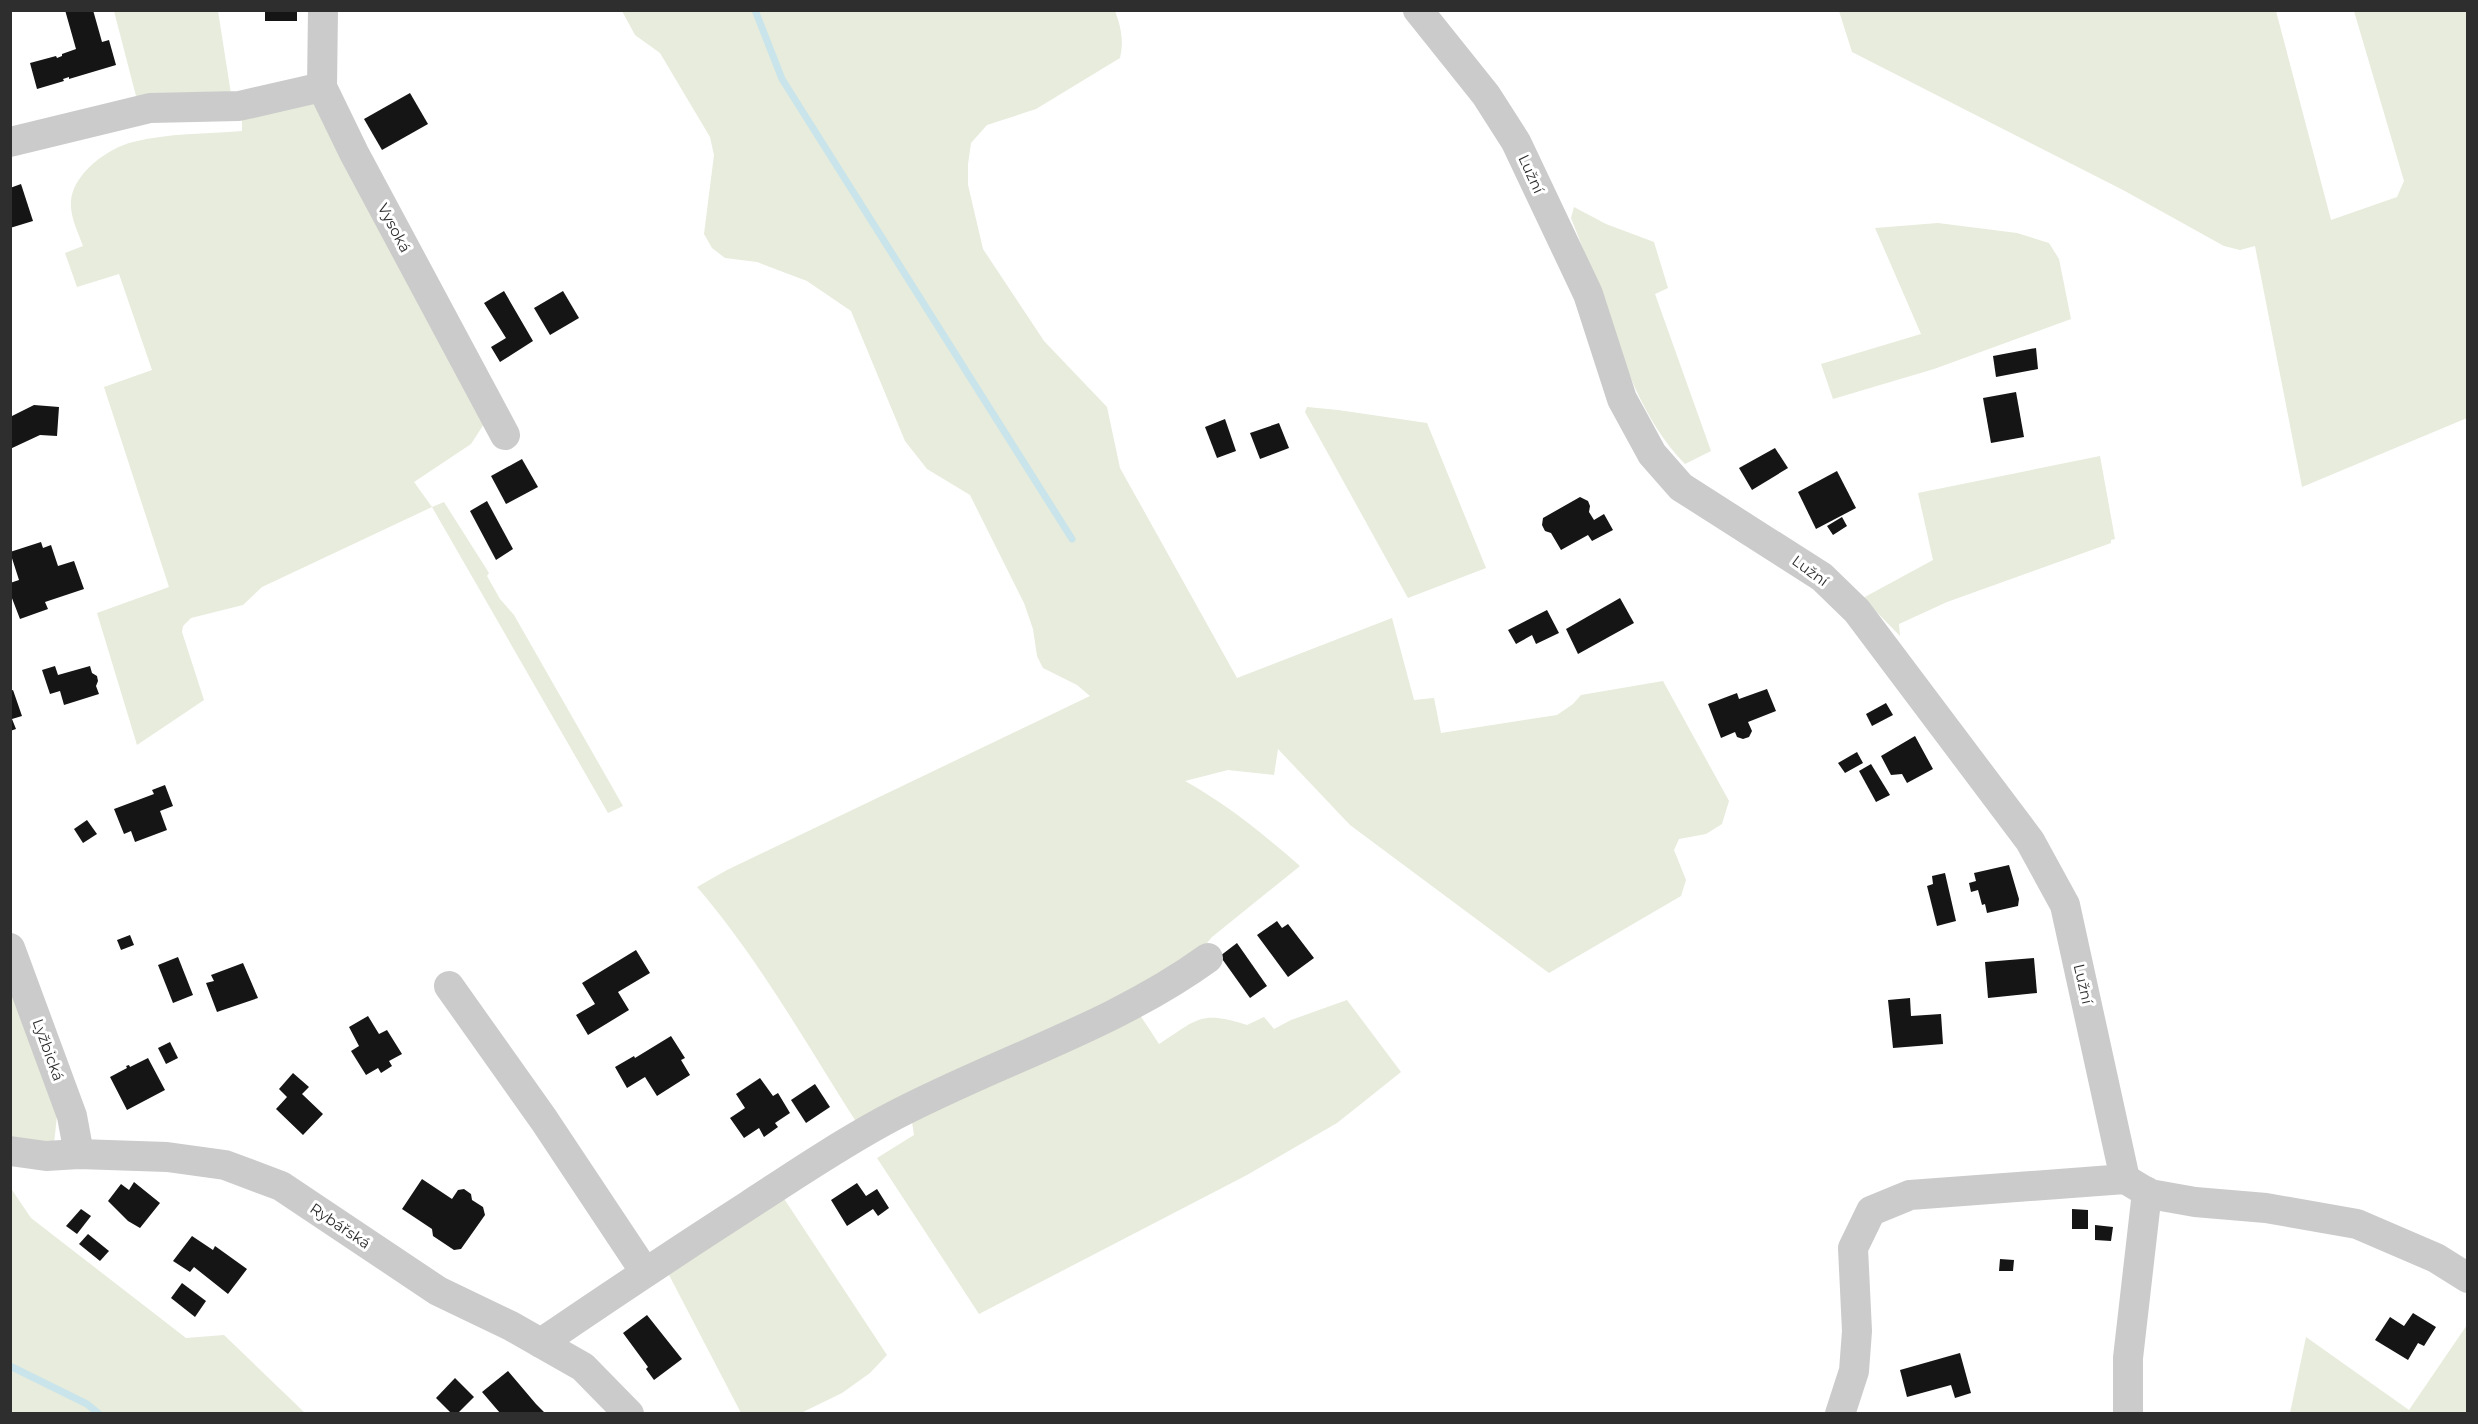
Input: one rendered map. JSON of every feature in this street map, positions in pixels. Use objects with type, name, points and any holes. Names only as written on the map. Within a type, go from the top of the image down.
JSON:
[{"type":"street","name":"Vysoká","points":[[323,10],[322,87],[354,153],[506,435]]},
{"type":"street","name":"Lužní","points":[[1420,11],[1486,95],[1516,142],[1588,294],[1622,399],[1652,454],[1681,487],[1822,577],[1857,611],[2030,841],[2065,906],[2136,1185],[2127,1413]]},
{"type":"street","points":[[10,142],[150,108],[238,106],[322,87]]},
{"type":"street","name":"Lyžbická","points":[[10,948],[72,1116],[79,1154]]},
{"type":"street","points":[[541,1343],[645,1272],[803,1170],[885,1121],[1126,1010],[1181,978],[1208,958]]},
{"type":"street","points":[[449,986],[544,1120],[645,1272]]},
{"type":"street","name":"Rybářská","points":[[10,1152],[46,1156],[79,1154],[167,1157],[225,1164],[281,1186],[438,1291],[511,1326],[583,1367],[629,1413]]},
{"type":"street","points":[[1840,1413],[1854,1371],[1857,1331],[1853,1248],[1871,1211],[1910,1195],[2136,1185],[2195,1202],[2266,1209],[2357,1224],[2436,1258],[2468,1278]]},
{"type":"green space","points":[[114,11],[218,11],[231,94],[136,96]]},
{"type":"green space","points":[[622,11],[1115,11],[1121,34],[1120,58],[1036,109],[987,125],[971,143],[968,185],[983,249],[1044,341],[1107,407],[1120,468],[1237,678],[1392,618],[1414,700],[1434,698],[1441,733],[1557,715],[1581,695],[1663,681],[1729,801],[1722,824],[1706,834],[1679,839],[1674,850],[1686,880],[1681,896],[1549,973],[1350,825],[1278,749],[1274,775],[1228,770],[1185,781],[1245,820],[1300,866],[1212,937],[1202,949],[1168,974],[860,1128],[763,974],[697,887],[727,870],[1090,696],[1077,685],[1043,668],[1037,656],[1033,629],[1024,603],[970,495],[927,469],[905,441],[851,311],[807,281],[757,262],[725,258],[712,248],[704,234],[714,155],[710,137],[660,53],[635,35]]},
{"type":"green space","points":[[1839,11],[2276,11],[2331,220],[2397,197],[2404,181],[2354,11],[2467,11],[2467,418],[2302,487],[2255,246],[2240,250],[2224,246],[2123,190],[1852,52]]},
{"type":"green space","points":[[320,99],[484,424],[471,444],[414,482],[432,507],[262,587],[243,605],[191,618],[183,626],[182,632],[204,700],[137,745],[97,613],[169,587],[104,387],[152,370],[119,274],[77,287],[65,253],[83,246],[72,213],[73,192],[84,172],[103,156],[123,145],[160,137],[242,131],[242,114]]},
{"type":"green space","points":[[1574,207],[1606,224],[1654,242],[1668,288],[1655,294],[1711,451],[1685,464],[1657,428],[1635,387],[1571,218]]},
{"type":"green space","points":[[1938,223],[2017,233],[2049,243],[2059,259],[2071,319],[1934,369],[1833,399],[1821,364],[1921,334],[1875,228]]},
{"type":"green space","points":[[1307,407],[1427,423],[1486,568],[1408,598],[1305,412]]},
{"type":"green space","points":[[2100,456],[2115,539],[2111,540],[2111,543],[1947,602],[1899,624],[1900,636],[1863,598],[1933,560],[1918,493]]},
{"type":"green space","points":[[444,502],[489,573],[487,576],[500,599],[514,615],[623,806],[608,813],[432,507]]},
{"type":"green space","points":[[10,973],[58,1106],[54,1144],[11,1139]]},
{"type":"green space","points":[[1347,1000],[1401,1072],[1337,1123],[1247,1175],[979,1314],[877,1158],[914,1135],[912,1122],[1138,1012],[1159,1044],[1200,1020],[1219,1018],[1247,1025],[1264,1017],[1274,1029],[1291,1020]]},
{"type":"green space","points":[[10,1187],[31,1218],[186,1338],[224,1335],[305,1413],[11,1413]]},
{"type":"green space","points":[[781,1194],[887,1355],[870,1373],[842,1393],[801,1413],[741,1413],[669,1275]]},
{"type":"green space","points":[[2467,1325],[2467,1413],[2290,1413],[2306,1337],[2409,1410]]},
{"type":"building","points":[[65,10],[93,10],[102,42],[109,40],[116,65],[69,79],[69,77],[63,79],[64,81],[37,89],[30,63],[56,56],[57,58],[76,49]]},
{"type":"building","points":[[265,10],[297,10],[297,21],[265,21]]},
{"type":"building","points":[[410,93],[428,124],[382,150],[364,119]]},
{"type":"building","points":[[21,184],[33,221],[10,228],[10,188]]},
{"type":"building","points":[[504,291],[533,341],[500,362],[491,347],[506,338],[484,303]]},
{"type":"building","points":[[563,291],[579,318],[550,335],[534,308]]},
{"type":"building","points":[[2036,348],[2038,369],[1996,377],[1993,356]]},
{"type":"building","points":[[2016,392],[2024,437],[1991,443],[1983,398]]},
{"type":"building","points":[[34,405],[59,407],[57,436],[40,435],[10,449],[10,417]]},
{"type":"building","points":[[1225,419],[1236,451],[1217,458],[1205,427]]},
{"type":"building","points":[[1279,423],[1289,448],[1260,459],[1250,433]]},
{"type":"building","points":[[1775,448],[1788,468],[1752,490],[1739,468]]},
{"type":"building","points":[[522,459],[538,487],[506,504],[491,476]]},
{"type":"building","points":[[1837,471],[1856,508],[1816,529],[1798,492]]},
{"type":"building","points":[[1580,497],[1588,501],[1589,512],[1594,520],[1604,514],[1613,530],[1592,541],[1588,535],[1561,550],[1551,533],[1545,531],[1542,525],[1543,518]]},
{"type":"building","points":[[487,501],[513,549],[496,560],[470,511]]},
{"type":"building","points":[[1842,517],[1847,526],[1833,535],[1827,526]]},
{"type":"building","points":[[41,542],[43,548],[51,545],[58,566],[74,561],[84,589],[45,602],[48,609],[20,619],[10,593],[10,583],[19,580],[10,552]]},
{"type":"building","points":[[1620,598],[1634,623],[1578,654],[1566,629]]},
{"type":"building","points":[[1547,610],[1559,633],[1536,644],[1532,635],[1516,644],[1508,630]]},
{"type":"building","points":[[55,666],[58,675],[90,666],[92,673],[97,676],[96,686],[99,694],[64,705],[60,691],[50,694],[42,670]]},
{"type":"building","points":[[1767,689],[1776,711],[1748,722],[1752,731],[1749,737],[1743,739],[1737,737],[1735,732],[1721,738],[1708,704],[1737,693],[1739,699]]},
{"type":"building","points":[[13,690],[22,716],[12,719],[16,729],[10,731],[10,691]]},
{"type":"building","points":[[1886,703],[1893,715],[1872,726],[1866,714]]},
{"type":"building","points":[[1915,736],[1933,769],[1907,783],[1902,774],[1891,775],[1881,756]]},
{"type":"building","points":[[1857,752],[1863,763],[1845,773],[1838,763]]},
{"type":"building","points":[[1871,764],[1890,795],[1876,802],[1859,771]]},
{"type":"building","points":[[165,785],[173,806],[160,811],[167,830],[135,842],[131,831],[124,834],[114,809],[154,794],[152,790]]},
{"type":"building","points":[[87,820],[97,834],[83,843],[74,829]]},
{"type":"building","points":[[2009,865],[2019,899],[2018,906],[1987,913],[1978,890],[1971,892],[1969,883],[1976,881],[1974,873]]},
{"type":"building","points":[[1945,873],[1956,921],[1937,926],[1927,886],[1933,884],[1932,876]]},
{"type":"building","points":[[1277,921],[1282,928],[1288,924],[1314,958],[1288,977],[1257,935]]},
{"type":"building","points":[[130,935],[134,945],[121,950],[117,940]]},
{"type":"building","points":[[1237,943],[1267,986],[1250,998],[1220,956]]},
{"type":"building","points":[[636,950],[650,973],[618,992],[629,1010],[588,1035],[576,1015],[595,1004],[582,983]]},
{"type":"building","points":[[178,957],[193,995],[173,1003],[158,965]]},
{"type":"building","points":[[2034,958],[2037,993],[1988,998],[1985,962]]},
{"type":"building","points":[[243,963],[258,998],[217,1012],[206,983],[214,981],[211,975]]},
{"type":"building","points":[[1910,998],[1911,1016],[1941,1014],[1943,1044],[1893,1048],[1888,1000]]},
{"type":"building","points":[[368,1016],[379,1034],[387,1030],[402,1054],[389,1061],[392,1066],[381,1073],[378,1068],[366,1075],[351,1051],[359,1046],[349,1027]]},
{"type":"building","points":[[671,1036],[685,1058],[681,1060],[690,1075],[657,1096],[645,1077],[627,1088],[615,1067],[634,1056],[635,1058]]},
{"type":"building","points":[[170,1042],[178,1058],[166,1064],[158,1048]]},
{"type":"building","points":[[148,1058],[165,1090],[127,1110],[110,1077],[127,1068],[126,1066],[130,1067]]},
{"type":"building","points":[[293,1073],[309,1087],[302,1094],[323,1114],[303,1135],[276,1109],[287,1097],[279,1089]]},
{"type":"building","points":[[760,1078],[773,1096],[778,1093],[790,1113],[775,1123],[778,1127],[764,1137],[759,1128],[744,1138],[730,1118],[745,1108],[736,1094]]},
{"type":"building","points":[[815,1084],[830,1107],[806,1123],[791,1100]]},
{"type":"building","points":[[422,1179],[452,1199],[458,1190],[464,1189],[471,1194],[472,1200],[483,1207],[485,1215],[461,1249],[454,1250],[433,1236],[432,1229],[402,1209]]},
{"type":"building","points":[[134,1182],[160,1203],[140,1228],[128,1221],[108,1201],[121,1184],[129,1190]]},
{"type":"building","points":[[857,1183],[866,1196],[877,1189],[889,1208],[878,1216],[873,1209],[847,1226],[831,1200]]},
{"type":"building","points":[[81,1209],[91,1216],[77,1234],[66,1226]]},
{"type":"building","points":[[2072,1209],[2088,1210],[2088,1229],[2072,1229]]},
{"type":"building","points":[[2095,1225],[2113,1227],[2111,1241],[2095,1240]]},
{"type":"building","points":[[88,1234],[109,1251],[100,1261],[79,1244]]},
{"type":"building","points":[[192,1236],[213,1250],[215,1246],[247,1269],[228,1294],[194,1267],[190,1272],[173,1261]]},
{"type":"building","points":[[2000,1259],[2014,1260],[2013,1271],[1999,1271]]},
{"type":"building","points":[[182,1283],[206,1301],[195,1317],[171,1298]]},
{"type":"building","points":[[2413,1313],[2436,1327],[2424,1346],[2418,1343],[2408,1360],[2375,1340],[2390,1317],[2404,1326]]},
{"type":"building","points":[[647,1315],[682,1359],[654,1380],[646,1369],[648,1367],[623,1333]]},
{"type":"building","points":[[1960,1353],[1971,1393],[1955,1398],[1951,1385],[1907,1397],[1900,1370]]},
{"type":"building","points":[[508,1371],[545,1413],[500,1413],[482,1392]]},
{"type":"building","points":[[455,1378],[474,1397],[458,1413],[451,1413],[436,1398]]},
{"type":"waterway","points":[[755,10],[782,79],[1072,539]]},
{"type":"waterway","points":[[10,1366],[87,1404],[99,1414]]}]
